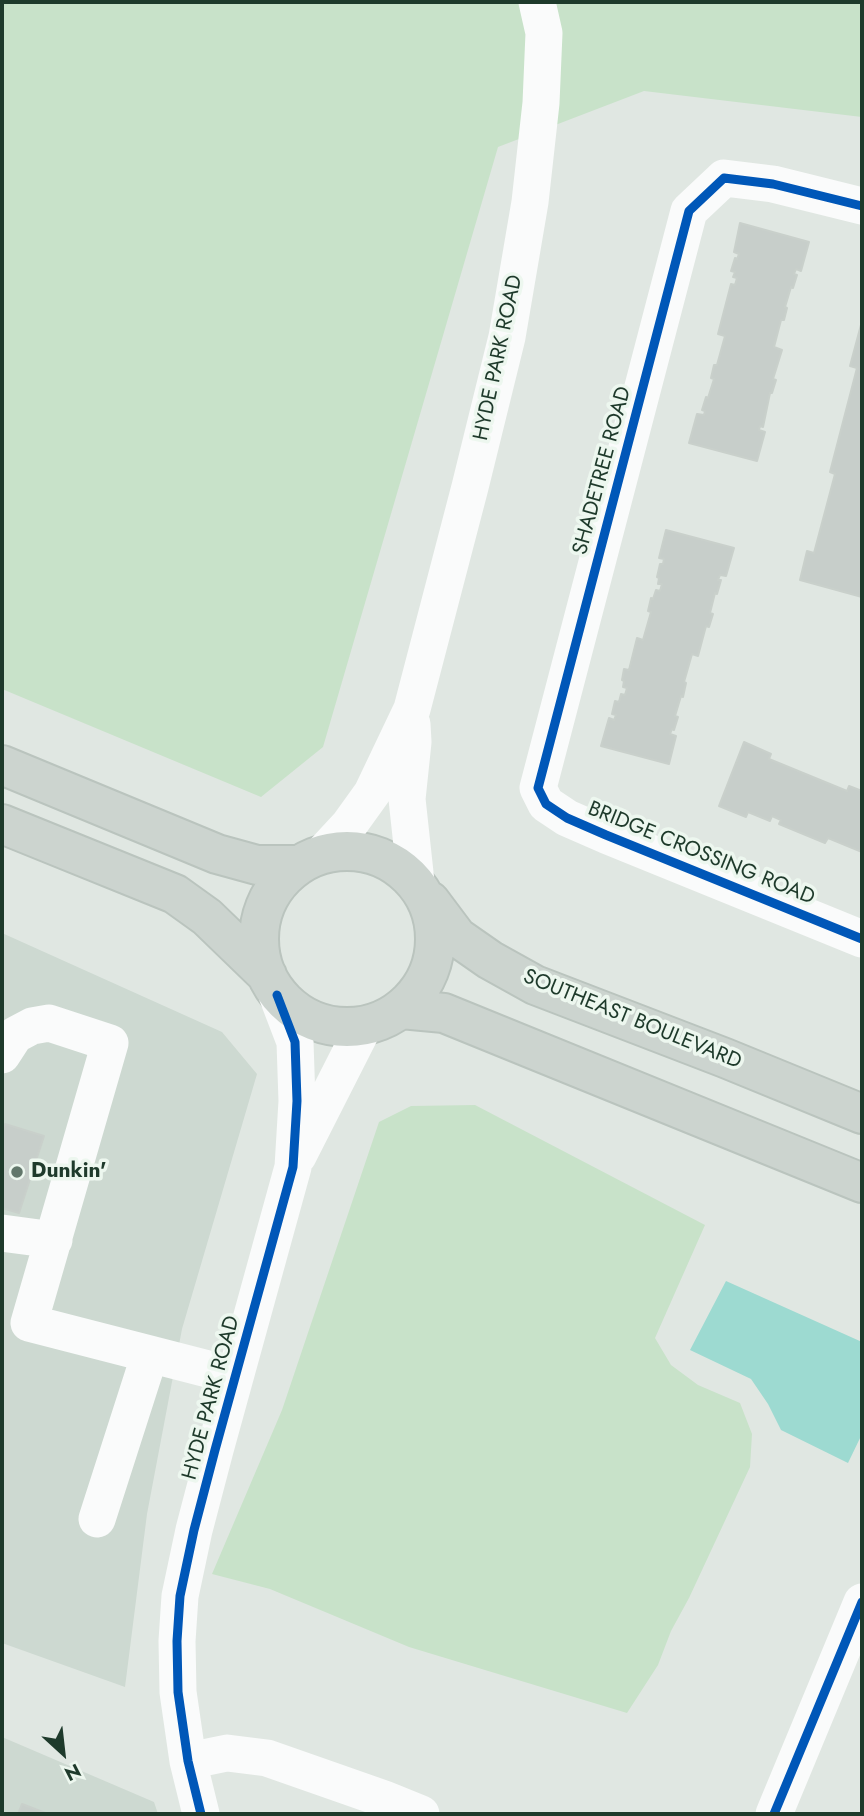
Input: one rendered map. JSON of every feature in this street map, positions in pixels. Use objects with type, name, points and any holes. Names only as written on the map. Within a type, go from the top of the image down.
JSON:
[{"type":"main road","points":[[2,765],[217,854],[257,865],[360,851],[390,861],[420,888],[431,908],[436,944],[426,980],[401,1009],[364,1026],[323,1025],[301,1015],[207,916],[175,894],[2,824]]},
{"type":"main road","points":[[273,986],[260,958],[257,939],[266,911],[281,884],[311,859]]},
{"type":"main road","name":"SOUTHEAST BOULEVARD","points":[[420,888],[457,937],[534,985],[862,1114]]},
{"type":"main road","points":[[401,1009],[443,1013],[862,1183]]},
{"type":"street","name":"HYDE PARK ROAD","points":[[311,859],[349,825],[372,793],[412,709],[507,337],[530,202],[541,103],[545,12]]},
{"type":"street","name":"SHADETREE ROAD","points":[[538,788],[689,211],[724,178],[774,184],[862,206]]},
{"type":"street","name":"HYDE PARK ROAD","points":[[412,709],[413,742],[407,799],[420,888]]},
{"type":"street","name":"BRIDGE CROSSING ROAD","points":[[538,788],[546,804],[567,818],[862,939]]},
{"type":"street","name":"HYDE PARK ROAD","points":[[273,986],[295,1042],[297,1101],[293,1167]]},
{"type":"street","points":[[2,1055],[15,1035],[32,1026],[49,1023],[110,1042],[29,1323],[235,1376]]},
{"type":"street","name":"HYDE PARK ROAD","points":[[201,1814],[188,1761],[178,1692],[180,1596],[194,1530],[293,1167],[364,1026]]},
{"type":"street","points":[[2,1233],[54,1240]]},
{"type":"street","points":[[97,1519],[150,1354]]},
{"type":"street","points":[[774,1814],[862,1602]]},
{"type":"street","points":[[188,1761],[227,1753],[267,1758],[421,1814]]},
{"type":"shaded area","points":[[2,933],[222,1032],[257,1074],[182,1329],[147,1514],[125,1687],[2,1643]]},
{"type":"shaded area","points":[[2,1737],[154,1802],[158,1814],[2,1814]]},
{"type":"green space","points":[[2,2],[862,2],[862,117],[644,91],[498,147],[323,747],[261,797],[2,689]]},
{"type":"green space","points":[[475,1105],[705,1225],[655,1338],[671,1365],[698,1385],[740,1403],[752,1434],[750,1467],[671,1631],[658,1665],[627,1713],[409,1647],[270,1589],[212,1574],[282,1410],[379,1122],[411,1106]]},
{"type":"water","points":[[726,1281],[862,1342],[862,1434],[848,1463],[781,1430],[751,1379],[690,1350]]},
{"type":"building","points":[[740,223],[809,242],[801,271],[796,269],[794,274],[797,275],[774,347],[782,350],[763,427],[760,426],[759,430],[765,432],[757,461],[689,443],[697,414],[704,415],[705,411],[702,410],[714,379],[711,378],[714,365],[717,365],[725,336],[718,334],[731,284],[735,285],[737,278],[733,277],[735,272],[731,271],[739,254],[734,252]]},
{"type":"building","points":[[862,321],[862,597],[800,580],[807,551],[814,553],[835,474],[830,472],[857,368],[850,366]]},
{"type":"building","points":[[666,530],[734,548],[726,576],[720,575],[718,580],[721,580],[710,613],[713,614],[709,627],[706,626],[698,656],[692,654],[683,697],[681,696],[675,716],[678,717],[670,734],[676,736],[669,764],[601,746],[609,718],[614,720],[616,715],[612,714],[615,701],[619,702],[621,694],[625,695],[627,688],[623,687],[622,680],[624,669],[629,670],[637,638],[643,640],[651,612],[648,611],[651,598],[653,599],[656,590],[660,591],[662,584],[658,584],[657,577],[664,559],[659,558]]},
{"type":"building","points":[[744,742],[771,754],[769,759],[847,791],[849,786],[862,791],[862,852],[828,838],[825,843],[779,824],[781,820],[772,816],[770,821],[748,812],[746,817],[719,806]]},
{"type":"building","name":"Dunkin'","points":[[5,1124],[44,1136],[19,1213],[2,1208],[2,1134]]},
{"type":"building","points":[[22,1804],[48,1814],[18,1814]]},
{"type":"cycle path","points":[[862,206],[773,184],[724,178],[689,211],[538,788],[546,804],[567,818],[862,939]]},
{"type":"cycle path","points":[[201,1814],[188,1761],[178,1692],[180,1596],[215,1450],[293,1167],[297,1101],[295,1042],[277,995]]},
{"type":"cycle path","points":[[774,1814],[862,1602]]},
{"type":"place","name":"Dunkin'","points":[[17,1172]]}]
